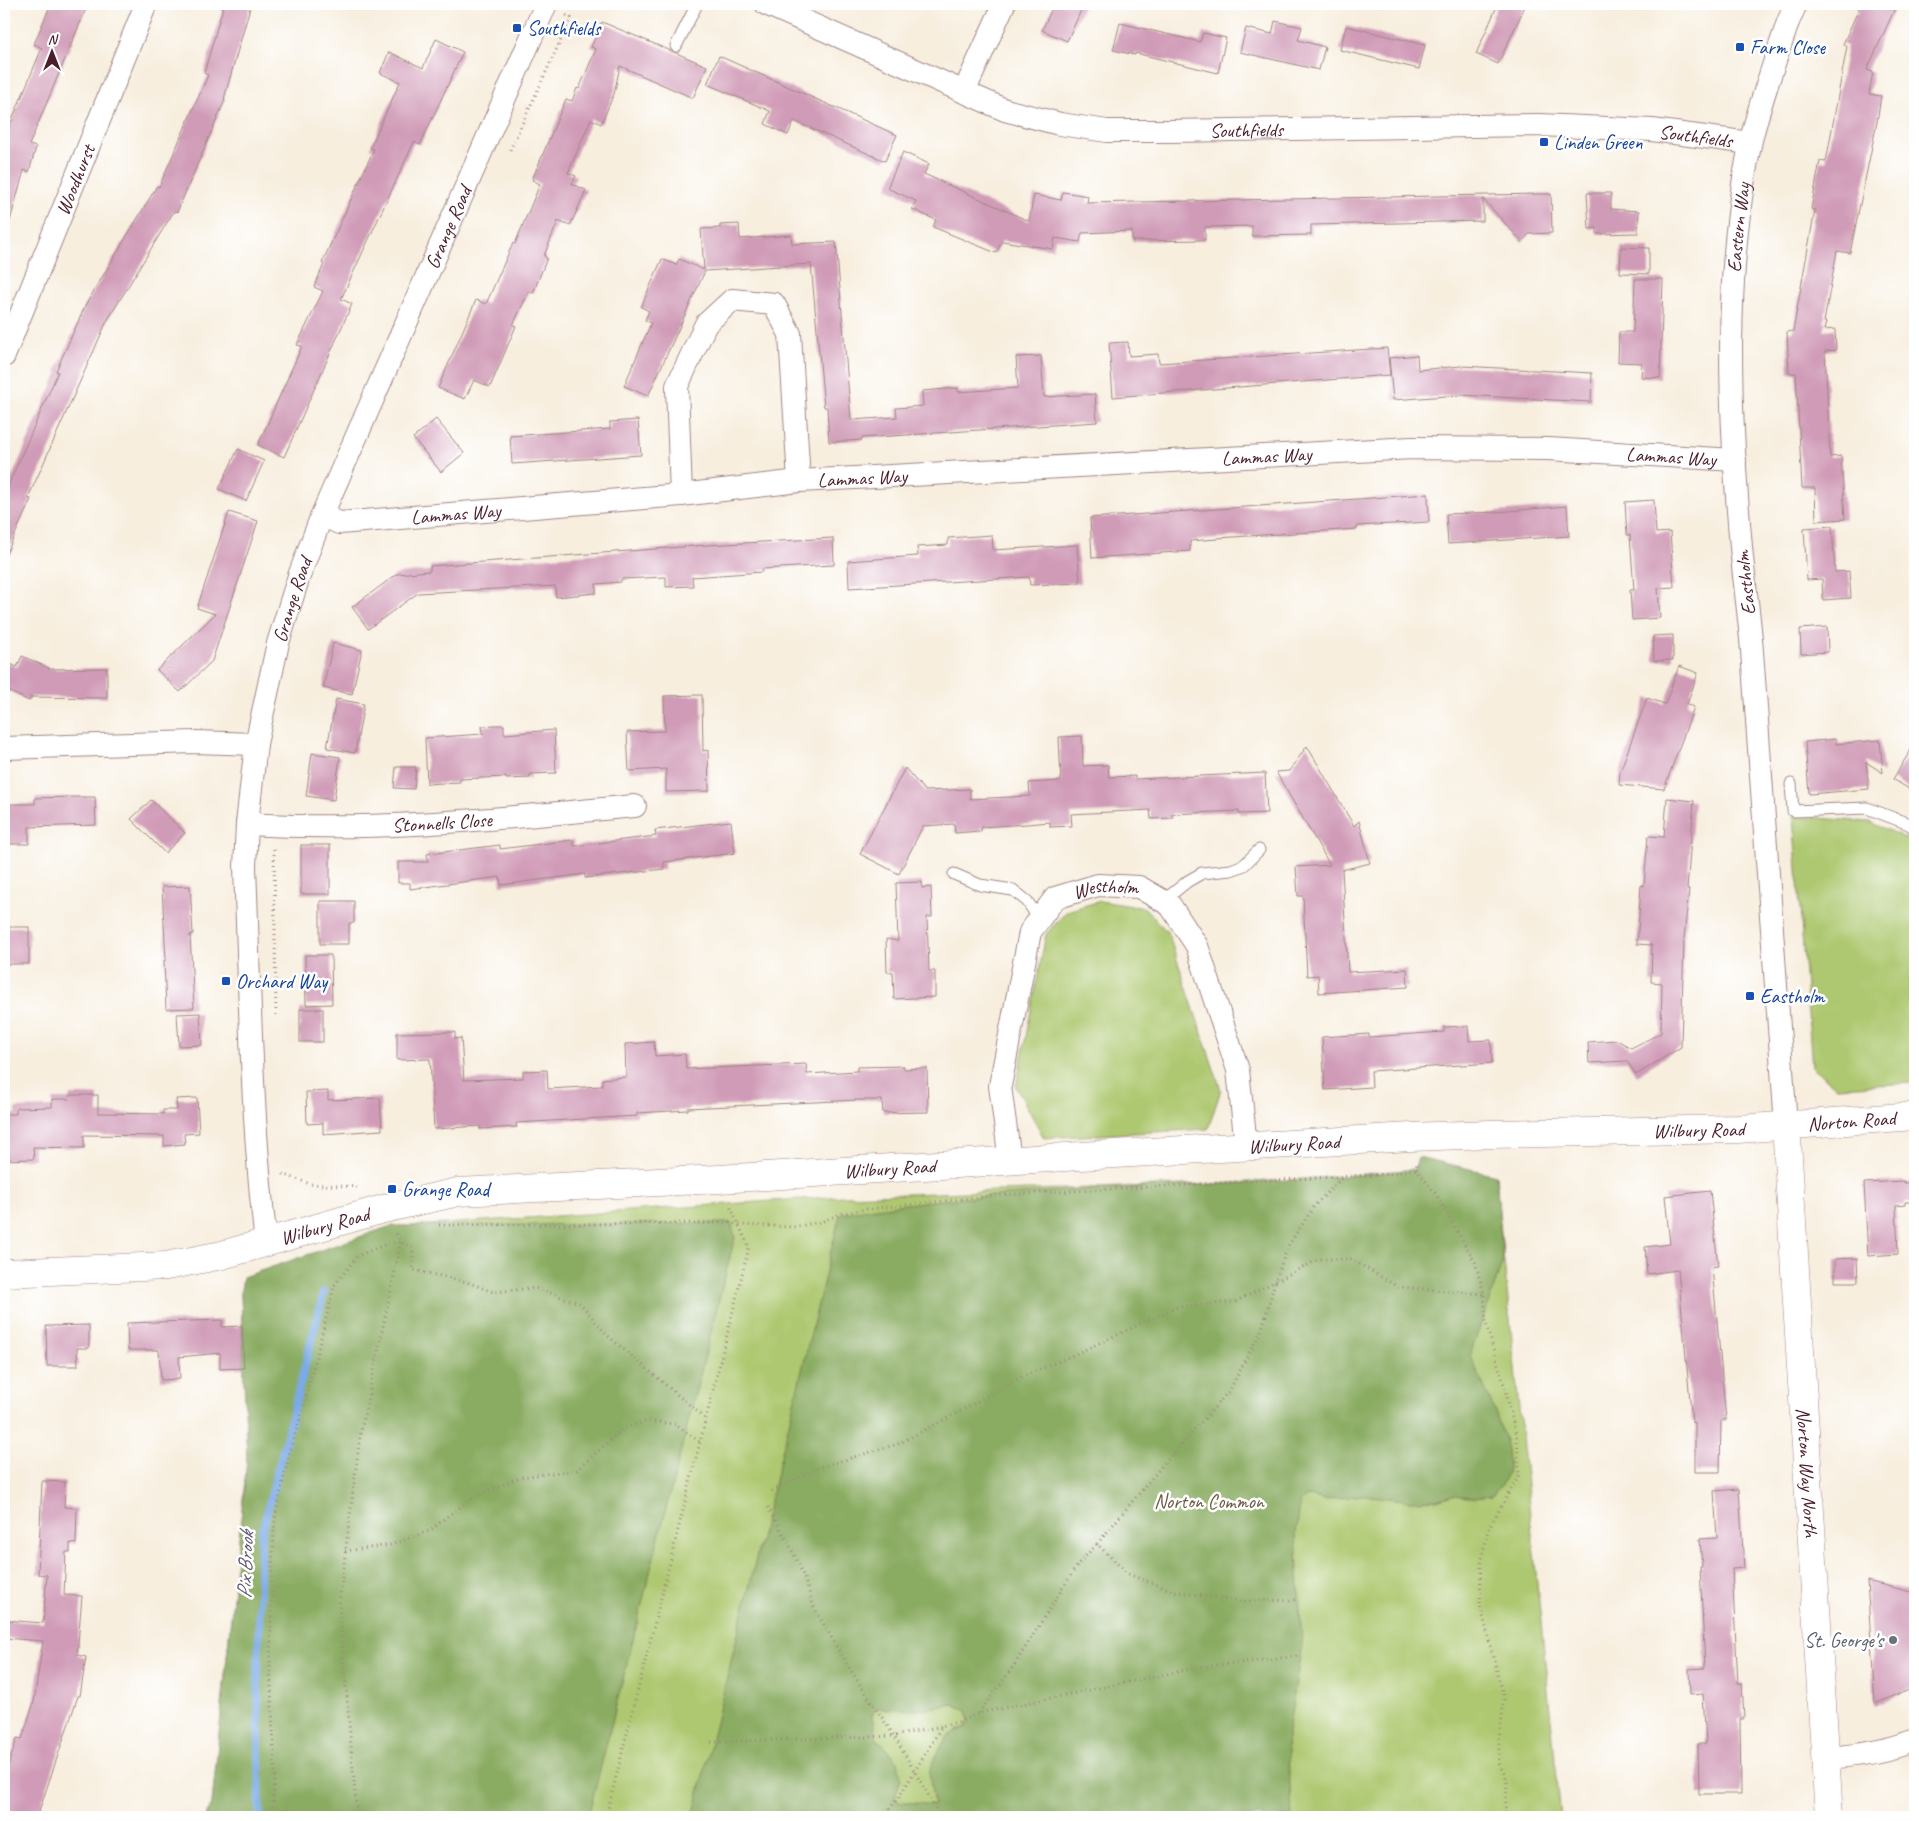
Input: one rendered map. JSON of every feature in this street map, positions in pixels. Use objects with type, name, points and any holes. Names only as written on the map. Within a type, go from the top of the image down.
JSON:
[{"type":"street","name":"Woodhurst","points":[[4,356],[146,4]]},
{"type":"street","name":"Grange Road","points":[[266,1242],[259,1188],[256,1135],[245,867],[247,824],[256,744],[278,643],[299,576],[322,515],[546,4]]},
{"type":"street","name":"Southfields","points":[[766,4],[1005,110],[1060,124],[1107,130],[1169,131],[1538,125],[1652,130],[1750,143]]},
{"type":"street","points":[[964,92],[1004,4]]},
{"type":"street","name":"Eastern Way","points":[[1734,460],[1731,351],[1732,290],[1739,215],[1750,143],[1782,39],[1796,4]]},
{"type":"street","name":"Lammas Way","points":[[681,495],[677,386],[706,324],[732,300],[774,304],[790,334],[799,480]]},
{"type":"street","name":"Lammas Way","points":[[322,515],[339,523],[681,495],[799,480],[1412,448],[1548,449],[1734,460]]},
{"type":"street","name":"Eastholm","points":[[1734,460],[1752,647],[1786,1125]]},
{"type":"street","points":[[4,748],[195,742],[256,744]]},
{"type":"street","name":"Stonnells Close","points":[[247,824],[335,826],[441,824],[635,806]]},
{"type":"street","name":"Westholm","points":[[1010,1160],[1000,1086],[1030,932],[1055,898],[1098,885],[1139,887],[1170,905],[1198,946],[1238,1070],[1246,1146]]},
{"type":"street","name":"Norton Road","points":[[1786,1125],[1915,1116]]},
{"type":"street","name":"Wilbury Road","points":[[4,1273],[166,1266],[222,1255],[383,1209],[458,1192],[1480,1134],[1690,1130],[1786,1125]]},
{"type":"street","name":"Norton Way North","points":[[1786,1125],[1829,1817]]},
{"type":"street","points":[[1825,1758],[1891,1749],[1915,1740]]},
{"type":"lane","points":[[676,46],[696,4]]},
{"type":"lane","points":[[1791,784],[1793,811],[1867,808],[1909,824],[1915,829]]},
{"type":"lane","points":[[1163,901],[1188,881],[1202,873],[1231,870],[1244,865],[1259,850]]},
{"type":"lane","points":[[954,874],[980,885],[1013,890],[1027,901],[1039,919]]},
{"type":"path","points":[[509,154],[571,18]]},
{"type":"path","points":[[274,825],[276,1023]]},
{"type":"path","points":[[1418,1157],[1416,1169],[1436,1194],[1475,1262],[1484,1294],[1486,1324],[1506,1392],[1517,1439],[1519,1476],[1488,1529],[1481,1564],[1480,1604],[1504,1699],[1499,1740],[1499,1763],[1507,1780],[1505,1817]]},
{"type":"path","points":[[431,1225],[731,1223],[738,1225],[793,1227],[814,1224],[840,1214],[867,1209],[1000,1195],[1344,1177],[1389,1174],[1416,1169]]},
{"type":"path","points":[[278,1172],[310,1184],[364,1188]]},
{"type":"path","points":[[979,1713],[1013,1668],[1078,1564],[1097,1544],[1160,1467],[1229,1391],[1262,1329],[1275,1282],[1288,1246],[1315,1205],[1344,1177]]},
{"type":"path","points":[[606,1817],[749,1247],[738,1225]]},
{"type":"path","points":[[391,1226],[401,1242],[413,1248],[413,1270],[468,1282],[493,1292],[535,1288],[580,1303],[607,1335],[706,1419]]},
{"type":"path","points":[[357,1817],[339,1603],[360,1436],[401,1242]]},
{"type":"path","points":[[272,1817],[274,1771],[270,1666],[272,1566],[275,1518],[289,1453],[303,1409],[334,1286],[357,1256],[386,1244],[401,1242]]},
{"type":"path","points":[[772,1491],[817,1468],[898,1444],[1023,1376],[1177,1307],[1235,1302],[1319,1259],[1351,1259],[1398,1286],[1484,1294]]},
{"type":"path","points":[[345,1551],[391,1545],[431,1530],[449,1514],[476,1496],[521,1477],[577,1470],[624,1428],[647,1421],[675,1424],[700,1442]]},
{"type":"path","points":[[768,1507],[798,1565],[814,1607],[846,1663],[894,1736],[941,1817]]},
{"type":"path","points":[[1097,1544],[1128,1574],[1173,1591],[1240,1601],[1299,1600]]},
{"type":"path","points":[[711,1742],[894,1736],[961,1722],[979,1713],[1200,1667],[1300,1656]]},
{"type":"path","points":[[882,1817],[899,1797],[942,1726]]},
{"type":"green space","points":[[1793,816],[1869,822],[1910,840],[1915,845],[1915,1083],[1836,1087],[1812,1067]]},
{"type":"green space","points":[[1100,901],[1145,908],[1168,933],[1221,1090],[1208,1129],[1044,1138],[1016,1087],[1046,934],[1067,911]]},
{"type":"green space","points":[[1418,1157],[1496,1175],[1503,1261],[1470,1355],[1505,1440],[1508,1471],[1503,1482],[1492,1496],[1474,1498],[1454,1495],[1436,1500],[1410,1501],[1364,1495],[1325,1500],[1307,1496],[1300,1503],[1296,1534],[1302,1645],[1287,1737],[1292,1817],[693,1817],[840,1214],[896,1205],[981,1197],[1285,1180],[1415,1169]],"holes":[[[954,1704],[967,1711],[969,1718],[967,1726],[947,1737],[934,1759],[929,1773],[934,1805],[896,1801],[895,1797],[901,1778],[898,1761],[876,1737],[872,1716],[876,1708],[918,1710]]]},
{"type":"green space","name":"Norton Common","points":[[1496,1175],[1561,1817],[205,1817],[212,1804],[247,1461],[241,1292],[412,1226],[844,1196]]},
{"type":"green space","points":[[731,1223],[735,1237],[588,1817],[205,1817],[212,1804],[247,1461],[241,1292],[243,1277],[391,1226]]},
{"type":"building","points":[[51,4],[88,4],[29,145],[36,147],[29,172],[24,170],[10,221],[4,220],[4,139],[42,48],[34,44]]},
{"type":"building","points":[[224,4],[251,4],[225,100],[177,212],[174,211],[107,321],[28,498],[31,499],[4,559],[4,495],[86,304],[157,186],[159,187],[208,75],[204,73]]},
{"type":"building","points":[[1054,4],[1084,4],[1067,41],[1042,30]]},
{"type":"building","points":[[1498,4],[1526,4],[1498,64],[1476,54]]},
{"type":"building","points":[[1861,4],[1897,4],[1867,70],[1873,72],[1869,94],[1881,96],[1877,122],[1850,253],[1837,251],[1824,322],[1826,322],[1824,330],[1835,329],[1836,350],[1825,351],[1830,457],[1841,456],[1845,519],[1816,521],[1815,488],[1802,488],[1796,373],[1789,373],[1787,332],[1793,331],[1815,210],[1811,209],[1820,161],[1826,162],[1847,46],[1843,44]]},
{"type":"building","points":[[1275,21],[1302,27],[1298,40],[1325,47],[1319,70],[1240,52],[1246,28],[1272,34]]},
{"type":"building","points":[[602,22],[707,66],[693,98],[620,66],[614,94],[601,124],[591,119],[568,173],[576,176],[572,184],[586,190],[570,226],[558,221],[544,256],[547,258],[533,293],[529,291],[513,325],[516,326],[490,387],[474,380],[465,399],[438,388],[476,300],[486,304],[513,243],[515,244],[540,184],[532,180],[566,99],[572,101],[577,88],[579,89],[596,49],[591,47]]},
{"type":"building","points":[[1120,23],[1200,42],[1203,33],[1226,38],[1218,73],[1135,53],[1135,55],[1113,50]]},
{"type":"building","points":[[1346,26],[1425,45],[1419,69],[1340,50]]},
{"type":"building","points":[[436,39],[463,52],[420,145],[414,142],[341,299],[352,304],[284,457],[258,445],[302,346],[297,345],[323,291],[314,287],[324,264],[322,263],[374,149],[370,148],[400,82],[380,73],[389,52],[423,68]]},
{"type":"building","points":[[719,56],[897,135],[885,161],[794,121],[788,135],[765,124],[770,111],[707,84]]},
{"type":"building","points":[[903,152],[929,164],[924,174],[1029,221],[1034,195],[1061,200],[1063,192],[1088,196],[1087,203],[1551,194],[1552,233],[1529,234],[1522,242],[1483,199],[1483,221],[1311,225],[1311,235],[1252,236],[1252,226],[1205,227],[1205,240],[1132,241],[1132,231],[1082,233],[1080,242],[1055,238],[1053,249],[1002,241],[996,253],[933,227],[936,220],[912,209],[916,201],[887,188]]},
{"type":"building","points":[[1587,193],[1611,193],[1611,209],[1639,211],[1638,233],[1597,234],[1597,228],[1589,229]]},
{"type":"building","points":[[739,224],[740,239],[791,235],[792,244],[836,242],[851,420],[897,417],[896,408],[923,406],[922,391],[958,388],[958,392],[1018,388],[1016,357],[1041,356],[1044,397],[1095,394],[1097,422],[862,438],[862,440],[829,442],[827,407],[824,407],[811,264],[705,271],[648,396],[624,386],[651,323],[645,320],[649,311],[641,307],[662,259],[676,265],[679,259],[704,270],[701,229]]},
{"type":"building","points":[[1621,247],[1649,248],[1649,274],[1620,273]]},
{"type":"building","points":[[1635,279],[1663,279],[1660,378],[1641,377],[1642,363],[1618,362],[1619,332],[1633,332]]},
{"type":"building","points":[[1128,342],[1129,356],[1158,354],[1159,363],[1387,348],[1390,375],[1113,397],[1109,343]]},
{"type":"building","points":[[1417,355],[1418,370],[1461,366],[1592,373],[1591,402],[1460,395],[1393,400],[1389,358]]},
{"type":"building","points":[[436,419],[464,453],[441,472],[413,438]]},
{"type":"building","points":[[638,420],[641,455],[512,464],[510,436],[610,429],[610,422]]},
{"type":"building","points":[[238,449],[264,461],[246,501],[219,489]]},
{"type":"building","points":[[1428,494],[1429,522],[1357,526],[1357,529],[1217,538],[1190,541],[1190,551],[1092,558],[1090,518]]},
{"type":"building","points":[[1654,500],[1656,533],[1670,532],[1674,587],[1658,588],[1660,618],[1632,620],[1630,590],[1634,590],[1630,535],[1627,535],[1625,502]]},
{"type":"building","points":[[1567,506],[1569,536],[1448,544],[1446,514]]},
{"type":"building","points":[[229,512],[258,521],[212,661],[180,692],[157,670],[215,614],[197,608]]},
{"type":"building","points":[[1832,526],[1835,572],[1849,571],[1851,598],[1823,600],[1822,579],[1807,580],[1804,528]]},
{"type":"building","points":[[992,535],[993,550],[1077,545],[1080,583],[1030,585],[1029,577],[849,588],[848,561],[918,556],[917,547],[948,545],[948,538]]},
{"type":"building","points":[[833,538],[834,565],[762,569],[762,572],[692,577],[693,586],[666,587],[666,577],[621,579],[621,582],[596,584],[596,593],[556,597],[555,586],[418,593],[368,629],[352,607],[397,574],[430,571],[430,566],[708,545]]},
{"type":"building","points":[[1827,627],[1828,652],[1801,654],[1800,629]]},
{"type":"building","points":[[1673,635],[1673,660],[1654,661],[1653,636]]},
{"type":"building","points":[[333,643],[362,650],[352,694],[323,688]]},
{"type":"building","points":[[22,656],[48,669],[107,668],[107,698],[31,697],[29,701],[4,689],[4,661],[17,667]]},
{"type":"building","points":[[1679,666],[1698,673],[1687,704],[1694,707],[1664,789],[1619,785],[1620,772],[1647,698],[1665,704]]},
{"type":"building","points":[[702,695],[703,751],[708,750],[709,791],[666,792],[666,769],[629,771],[627,732],[665,731],[664,696]]},
{"type":"building","points":[[336,699],[364,704],[355,753],[327,748]]},
{"type":"building","points":[[504,725],[504,734],[554,730],[556,773],[530,774],[530,778],[460,779],[460,782],[427,784],[425,738],[483,734],[482,726]]},
{"type":"building","points":[[1082,736],[1083,766],[1108,765],[1109,777],[1135,776],[1135,779],[1265,773],[1267,813],[1239,814],[1239,811],[1172,814],[1172,818],[1151,819],[1150,810],[1071,814],[1072,826],[1050,827],[1050,822],[981,827],[981,831],[955,833],[954,824],[923,826],[899,874],[860,854],[905,768],[925,791],[970,789],[970,799],[1030,796],[1029,783],[1061,781],[1059,737]]},
{"type":"building","points":[[1836,739],[1836,744],[1880,740],[1883,773],[1866,762],[1869,789],[1809,794],[1805,742]]},
{"type":"building","points":[[1915,743],[1915,793],[1893,779]]},
{"type":"building","points":[[1307,746],[1354,826],[1359,821],[1370,863],[1342,870],[1348,972],[1407,969],[1408,987],[1319,993],[1318,975],[1307,976],[1303,896],[1298,896],[1296,867],[1330,865],[1276,772],[1289,771]]},
{"type":"building","points":[[312,753],[340,757],[334,800],[306,796]]},
{"type":"building","points":[[396,767],[416,767],[414,789],[394,788]]},
{"type":"building","points":[[95,797],[96,825],[29,827],[29,844],[4,844],[4,804],[35,804],[35,798]]},
{"type":"building","points":[[1667,798],[1694,801],[1684,938],[1681,1047],[1636,1075],[1627,1061],[1589,1063],[1588,1042],[1617,1040],[1631,1048],[1661,1033],[1662,983],[1651,982],[1652,945],[1637,944],[1641,885],[1644,886],[1648,836],[1664,837]]},
{"type":"building","points":[[151,800],[185,833],[165,853],[131,819]]},
{"type":"building","points":[[731,821],[735,853],[664,862],[664,869],[585,878],[585,874],[501,885],[500,877],[410,889],[410,883],[398,883],[398,862],[428,862],[427,854],[500,845],[500,849],[573,840],[574,846],[656,836],[655,830]]},
{"type":"building","points":[[301,845],[330,845],[330,894],[301,894]]},
{"type":"building","points":[[922,882],[922,888],[931,887],[932,917],[927,917],[929,971],[935,971],[935,997],[894,999],[893,972],[887,972],[886,939],[898,941],[896,883]]},
{"type":"building","points":[[190,886],[193,934],[190,935],[194,1008],[166,1009],[164,960],[166,960],[162,887]]},
{"type":"building","points":[[320,901],[354,901],[354,923],[349,923],[349,944],[320,944]]},
{"type":"building","points":[[4,927],[29,927],[29,964],[4,964]]},
{"type":"building","points":[[305,955],[331,955],[332,1004],[306,1005]]},
{"type":"building","points":[[300,1009],[323,1009],[323,1042],[300,1042]]},
{"type":"building","points":[[200,1013],[202,1045],[179,1046],[177,1014]]},
{"type":"building","points":[[1468,1026],[1469,1041],[1491,1040],[1492,1063],[1371,1071],[1372,1087],[1325,1090],[1322,1037],[1369,1034],[1369,1037],[1444,1032],[1444,1027]]},
{"type":"building","points":[[455,1032],[455,1039],[461,1038],[464,1080],[523,1078],[523,1071],[547,1070],[548,1089],[602,1086],[602,1079],[626,1077],[625,1044],[654,1042],[655,1056],[685,1054],[686,1069],[806,1064],[807,1074],[857,1071],[857,1067],[904,1066],[904,1069],[927,1068],[928,1112],[883,1113],[882,1100],[858,1100],[688,1108],[688,1110],[637,1113],[637,1116],[516,1123],[517,1127],[480,1129],[480,1126],[434,1129],[430,1059],[397,1060],[397,1033]]},
{"type":"building","points":[[328,1091],[328,1100],[380,1098],[382,1130],[323,1134],[323,1123],[307,1124],[306,1092]]},
{"type":"building","points":[[70,1095],[98,1095],[98,1113],[163,1114],[163,1110],[177,1110],[176,1099],[197,1098],[199,1133],[184,1134],[185,1144],[164,1146],[164,1136],[84,1135],[84,1148],[33,1147],[34,1159],[4,1160],[4,1114],[16,1114],[16,1108],[52,1107],[52,1099],[69,1099]]},
{"type":"building","points":[[1904,1181],[1904,1183],[1915,1182],[1915,1202],[1905,1202],[1905,1205],[1896,1206],[1898,1254],[1868,1256],[1864,1183]]},
{"type":"building","points":[[1710,1191],[1718,1266],[1712,1267],[1726,1420],[1721,1420],[1720,1472],[1695,1472],[1695,1422],[1692,1423],[1678,1270],[1647,1274],[1645,1247],[1670,1244],[1665,1196]]},
{"type":"building","points":[[1857,1258],[1858,1282],[1835,1282],[1835,1259]]},
{"type":"building","points":[[222,1320],[222,1327],[242,1326],[244,1368],[220,1369],[220,1353],[179,1357],[180,1379],[161,1380],[159,1350],[128,1350],[127,1323]]},
{"type":"building","points":[[89,1325],[89,1348],[77,1348],[78,1366],[47,1366],[46,1326]]},
{"type":"building","points":[[42,1481],[65,1482],[64,1507],[77,1508],[76,1544],[70,1543],[70,1552],[66,1552],[64,1595],[82,1596],[77,1655],[86,1657],[80,1696],[78,1696],[37,1817],[4,1817],[4,1779],[17,1738],[22,1739],[34,1702],[43,1641],[4,1638],[4,1620],[43,1623],[47,1575],[38,1574]]},
{"type":"building","points":[[1739,1489],[1744,1568],[1732,1569],[1738,1683],[1742,1683],[1744,1719],[1740,1719],[1741,1794],[1699,1794],[1698,1744],[1706,1744],[1703,1694],[1690,1695],[1689,1669],[1705,1668],[1700,1539],[1717,1538],[1714,1491]]},
{"type":"building","name":"St. George's","points":[[1867,1581],[1915,1593],[1915,1687],[1875,1704]]},
{"type":"waterway","name":"Pix Brook","points":[[260,1817],[258,1679],[261,1535],[324,1292]]},
{"type":"place","name":"Southfields","points":[[517,28]]},
{"type":"place","name":"Farm Close","points":[[1740,47]]},
{"type":"place","name":"Linden Green","points":[[1544,142]]},
{"type":"place","name":"Orchard Way","points":[[226,981]]},
{"type":"place","name":"Eastholm","points":[[1750,996]]},
{"type":"place","name":"Grange Road","points":[[392,1189]]},
{"type":"place","name":"St. George's","points":[[1893,1640]]}]
